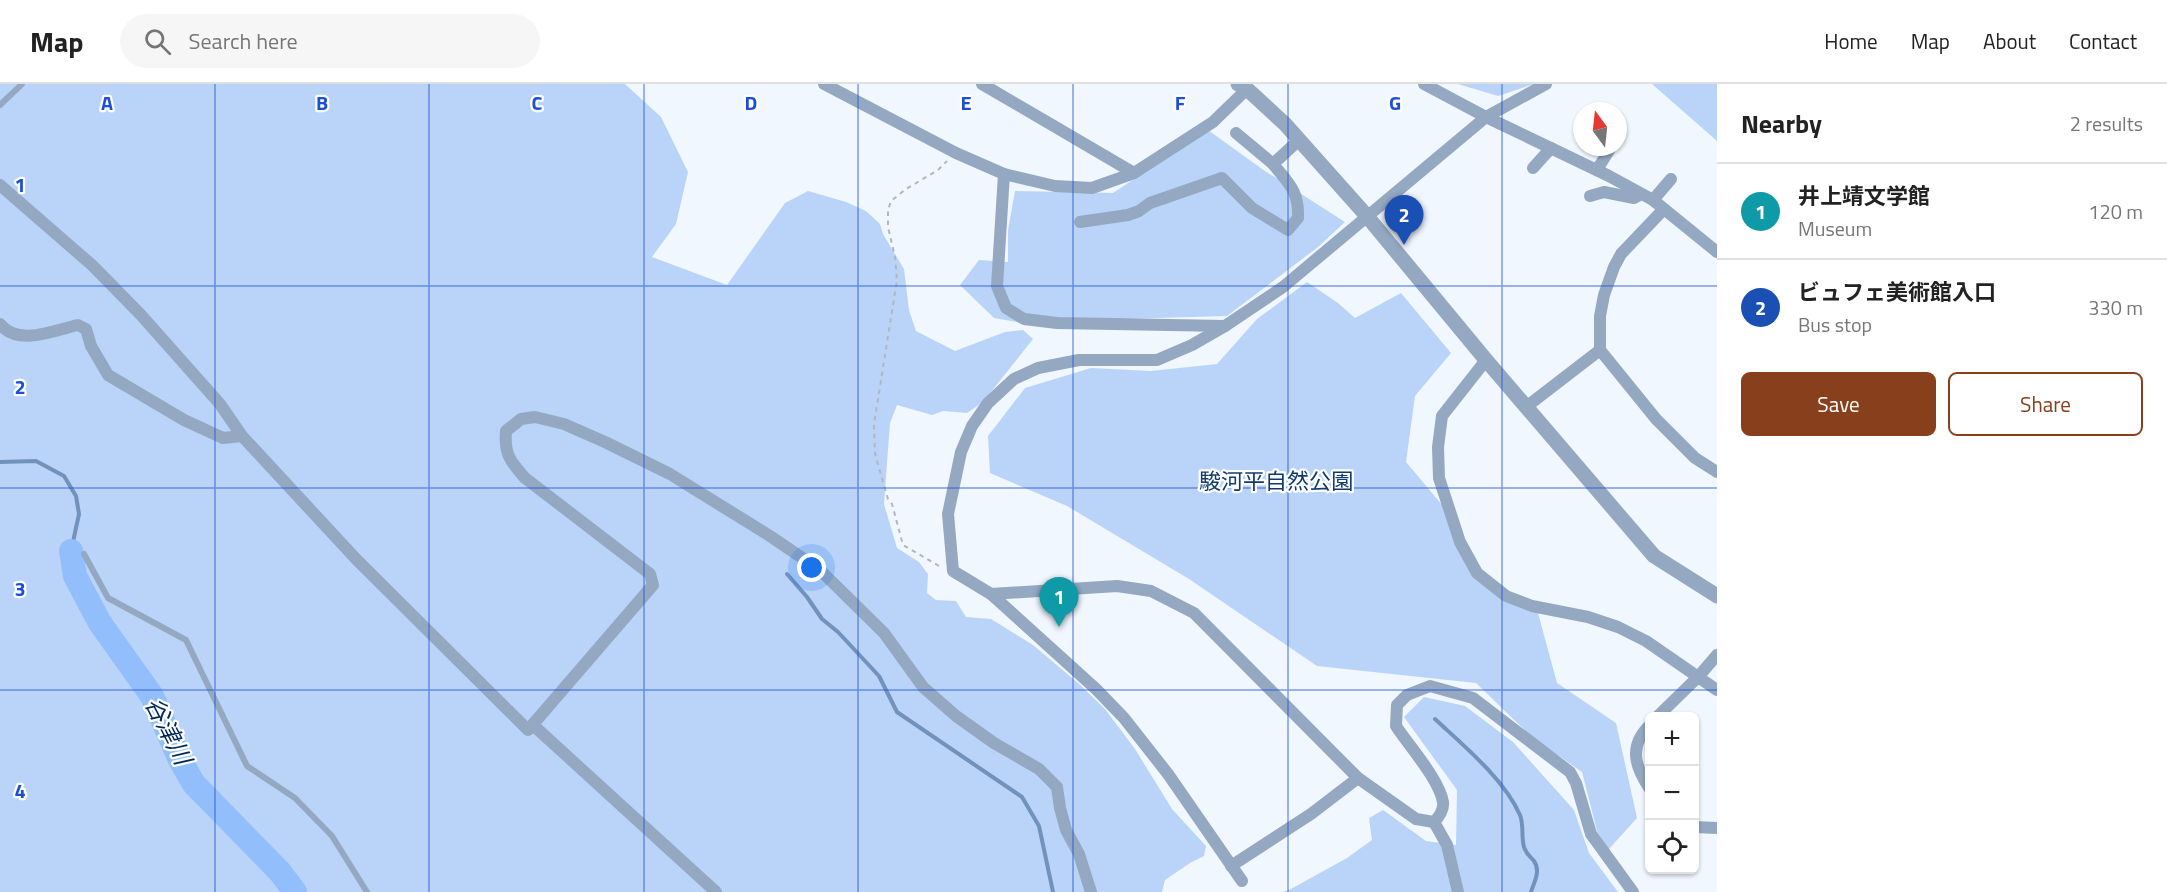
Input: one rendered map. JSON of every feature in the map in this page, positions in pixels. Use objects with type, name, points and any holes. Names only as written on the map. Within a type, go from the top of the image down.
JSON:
[{"type":"street","points":[[824,84],[956,153],[1004,174],[1055,186],[1092,188],[1134,172],[1213,122],[1243,87],[1299,140],[1366,215],[1486,360],[1654,556],[1717,596]]},
{"type":"street","points":[[982,84],[1134,172]]},
{"type":"street","points":[[1424,84],[1653,200],[1717,252]]},
{"type":"street","points":[[1242,881],[1168,774],[1124,718],[1096,689],[991,594],[953,571],[948,514],[961,452],[972,426],[988,403],[1014,379],[1038,368],[1079,360],[1156,360],[1192,345],[1225,326],[1283,287],[1346,235],[1366,215],[1486,117],[1546,84]]},
{"type":"street","points":[[1080,222],[1128,215],[1139,211],[1150,202],[1222,178],[1252,208],[1288,230],[1298,218],[1299,201],[1273,164],[1236,133]]},
{"type":"street","points":[[1273,164],[1299,140]]},
{"type":"street","points":[[1533,168],[1551,148]]},
{"type":"street","points":[[1597,170],[1606,156]]},
{"type":"street","points":[[1004,174],[997,286],[1006,309],[1024,319],[1057,323],[1225,326]]},
{"type":"street","points":[[1653,200],[1671,179]]},
{"type":"street","points":[[0,185],[93,266],[141,315],[220,404],[243,436],[356,559],[528,730],[653,585],[650,574],[525,478],[510,460],[505,446],[506,431],[522,419],[536,417],[564,424],[670,474],[820,570],[884,633],[923,687],[956,716],[994,743],[1039,769],[1057,787],[1066,830],[1079,854],[1091,892]]},
{"type":"street","points":[[1590,196],[1604,192],[1634,198],[1641,194]]},
{"type":"street","points":[[1663,210],[1621,254],[1614,267],[1604,295],[1600,316],[1600,350],[1656,419],[1695,458],[1717,472]]},
{"type":"street","points":[[0,324],[4,330],[24,337],[78,325],[86,329],[91,346],[108,375],[194,425],[223,438],[243,436]]},
{"type":"street","points":[[1526,407],[1600,350]]},
{"type":"street","points":[[1486,360],[1442,416],[1438,447],[1439,478],[1460,542],[1477,573],[1506,596],[1532,606],[1588,617],[1618,627],[1646,641],[1717,690]]},
{"type":"street","points":[[991,594],[1117,586],[1151,591],[1186,608],[1220,637],[1358,778],[1416,819],[1434,822]]},
{"type":"street","points":[[1663,712],[1717,655]]},
{"type":"street","points":[[1434,822],[1440,816],[1443,803],[1431,775],[1396,726],[1397,705],[1407,695],[1430,686],[1473,698],[1570,772],[1576,783],[1592,834],[1634,892]]},
{"type":"street","points":[[533,725],[716,892]]},
{"type":"street","points":[[1645,733],[1635,750],[1639,773],[1645,782]]},
{"type":"street","points":[[1231,866],[1311,814],[1358,778]]},
{"type":"street","points":[[1434,822],[1447,845],[1458,892]]},
{"type":"street","points":[[1699,827],[1717,828]]},
{"type":"lane","points":[[0,105],[22,84]]},
{"type":"lane","points":[[84,554],[108,598],[186,640],[247,766],[295,798],[332,836],[367,892]]},
{"type":"path","points":[[953,571],[903,545],[875,454],[873,424],[897,280],[895,257],[888,227],[888,210],[891,201],[938,170],[956,153]]},
{"type":"green space","points":[[0,84],[625,84],[661,117],[688,172],[676,224],[652,257],[727,285],[785,203],[808,191],[846,202],[866,211],[880,224],[883,234],[904,269],[909,310],[916,331],[955,351],[1005,332],[1023,330],[1033,339],[983,402],[967,413],[943,411],[932,415],[897,405],[890,423],[884,504],[897,548],[919,562],[928,574],[927,593],[936,600],[956,601],[966,617],[991,619],[1033,645],[1105,709],[1135,749],[1172,809],[1206,846],[1204,856],[1165,880],[1162,892],[0,892]]},
{"type":"green space","points":[[1458,84],[1534,84],[1498,96]]},
{"type":"green space","points":[[1652,84],[1717,84],[1717,141]]},
{"type":"green space","points":[[1208,130],[1262,169],[1345,222],[1318,247],[1227,316],[1017,322],[994,318],[960,285],[979,260],[1008,262],[1008,230],[1015,191],[1113,193]]},
{"type":"green space","name":"駿河平自然公園","points":[[1307,282],[1355,318],[1401,293],[1451,353],[1415,396],[1406,462],[1443,506],[1458,546],[1504,599],[1538,613],[1557,683],[1616,723],[1637,818],[1608,850],[1597,831],[1582,772],[1531,736],[1476,683],[1317,666],[1189,579],[1067,506],[990,473],[988,436],[1025,388],[1091,368],[1151,371],[1217,364],[1257,319]]},
{"type":"green space","points":[[1424,697],[1465,706],[1513,742],[1574,810],[1589,853],[1618,892],[1282,892],[1347,858],[1372,840],[1369,818],[1383,810],[1426,841],[1456,845],[1457,790],[1404,717]]},
{"type":"waterway","points":[[0,462],[36,461],[64,476],[76,496],[79,514],[71,551]]},
{"type":"waterway","name":"谷津川","points":[[71,551],[75,576],[100,623],[152,696],[180,760],[194,784],[280,872],[295,892]]},
{"type":"waterway","points":[[787,574],[822,619],[838,632],[879,676],[897,712],[1022,797],[1039,826],[1053,892]]},
{"type":"waterway","points":[[1435,719],[1494,776],[1513,802],[1520,815],[1525,849],[1537,869],[1531,892]]},
{"type":"place","name":"ビュフェ美術館入口","points":[[1404,245]]},
{"type":"place","name":"井上靖文学館","points":[[1059,627]]}]
